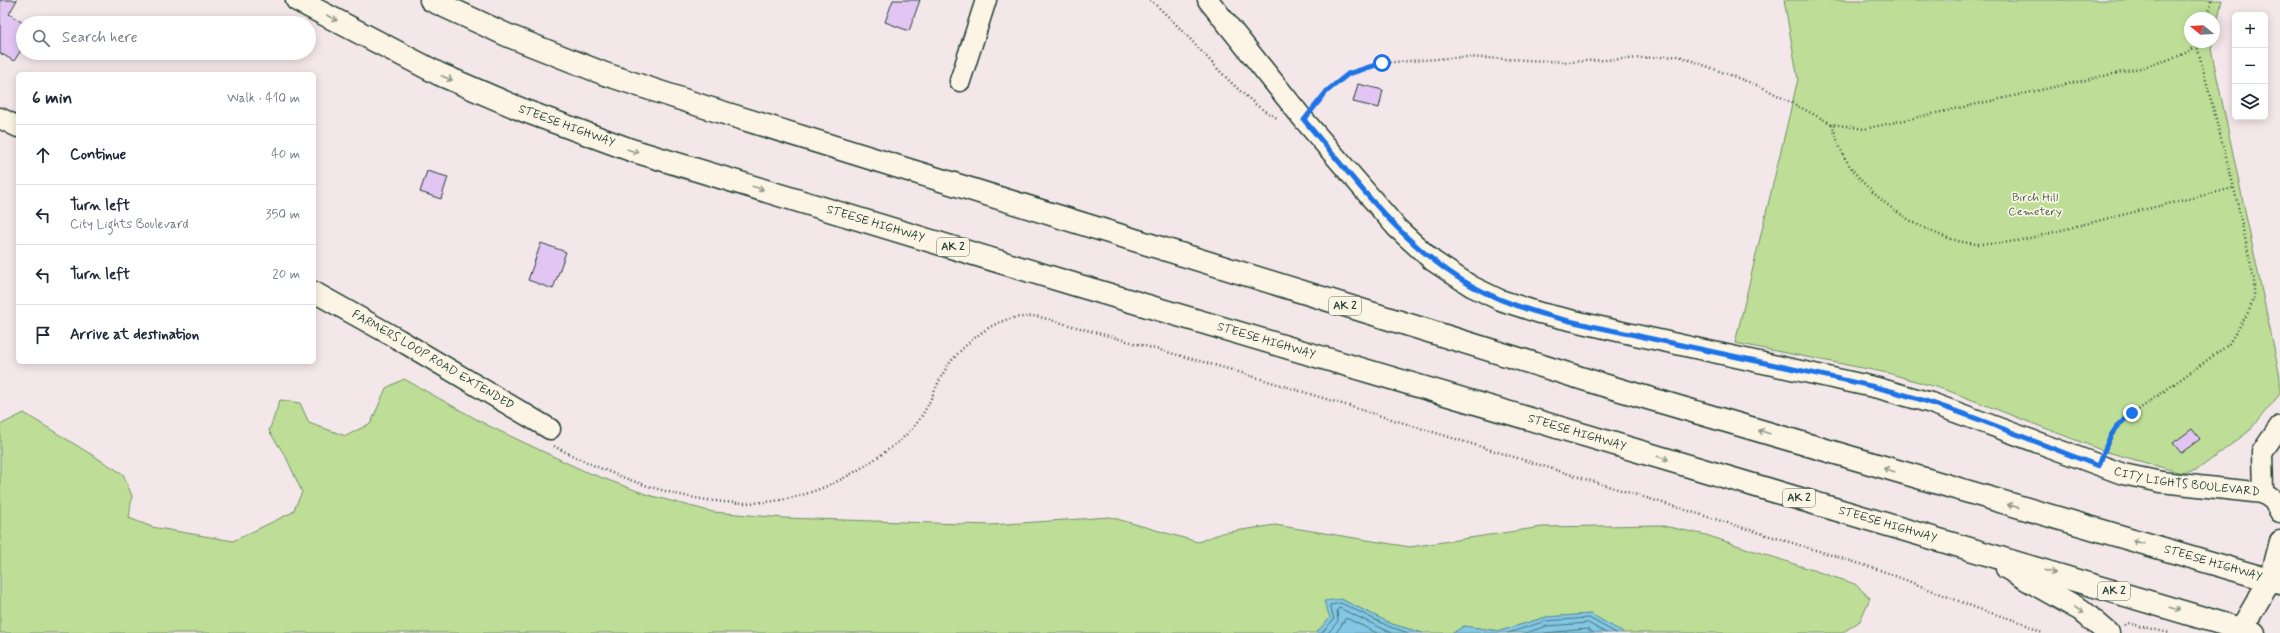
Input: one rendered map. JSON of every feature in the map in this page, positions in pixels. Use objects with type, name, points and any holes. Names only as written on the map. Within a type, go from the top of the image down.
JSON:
[{"type":"highway","name":"STEESE HIGHWAY","points":[[297,0],[439,74],[525,111],[631,150],[1080,286],[1973,549],[2249,632]]},
{"type":"highway","name":"STEESE HIGHWAY","points":[[431,0],[509,36],[605,74],[713,109],[1600,384],[2275,582]]},
{"type":"highway","points":[[1973,549],[2114,630]]},
{"type":"highway","points":[[2249,632],[2275,582]]},
{"type":"street","points":[[960,81],[986,0]]},
{"type":"street","name":"CITY LIGHTS BOULEVARD","points":[[1208,0],[1304,120],[1402,232],[1434,261],[1471,286],[1500,300],[1540,313],[1878,388],[1931,402],[2123,474],[2161,482],[2263,493],[2273,500],[2280,512]]},
{"type":"street","points":[[0,118],[16,126]]},
{"type":"street","name":"FARMERS LOOP ROAD EXTENDED","points":[[316,293],[398,339],[551,437]]},
{"type":"street","points":[[2263,493],[2262,452],[2280,426]]},
{"type":"street","points":[[2275,582],[2280,541]]},
{"type":"path","points":[[1150,0],[1170,17],[1219,70],[1253,103],[1282,121],[1304,120],[1327,91],[1348,74],[1382,63],[1464,57],[1568,62],[1679,56],[1762,87],[1832,124],[1864,129],[2140,68],[2174,58],[2193,48]]},
{"type":"path","points":[[2210,12],[2211,0]]},
{"type":"path","points":[[2099,466],[2108,440],[2116,426],[2228,344],[2249,312],[2254,296],[2254,279],[2234,188],[2198,48]]},
{"type":"path","points":[[1832,124],[1840,149],[1849,166],[1865,186],[1893,209],[1920,225],[1950,239],[1979,244],[2018,241],[2234,188]]},
{"type":"path","points":[[551,437],[581,461],[629,480],[698,498],[725,501],[762,502],[808,494],[856,472],[893,447],[919,420],[950,364],[975,338],[993,325],[1010,319],[1036,316],[1232,370],[1880,570],[1979,609],[2023,623],[2042,633]]},
{"type":"path","points":[[2114,630],[2128,622],[2169,633]]},
{"type":"green space","name":"Birch Hill Cemetery","points":[[1784,0],[2222,0],[2219,12],[2184,12],[2184,48],[2211,48],[2280,377],[2280,394],[2248,432],[2197,470],[2182,473],[2104,451],[1949,391],[1888,373],[1735,343],[1798,79]]},
{"type":"green space","points":[[404,379],[487,425],[584,471],[648,495],[713,512],[785,518],[991,525],[1110,517],[1198,542],[1222,533],[1275,525],[1410,547],[1542,527],[1659,525],[1706,535],[1855,584],[1870,598],[1860,621],[1842,633],[1624,633],[1591,614],[1546,617],[1500,631],[1464,626],[1453,633],[1423,633],[1392,624],[1341,599],[1330,618],[1316,633],[0,633],[0,425],[24,413],[123,474],[132,496],[129,518],[152,527],[233,541],[293,512],[302,492],[286,457],[269,431],[280,400],[300,403],[309,423],[346,436],[371,423],[386,388]]},
{"type":"water","points":[[1341,599],[1392,624],[1423,633],[1316,633],[1330,618],[1324,601]]},
{"type":"water","points":[[1591,614],[1624,633],[1453,633],[1464,626],[1500,631],[1546,617]]},
{"type":"building","points":[[0,0],[17,0],[9,14],[16,18],[16,58],[14,61],[0,53]]},
{"type":"building","points":[[893,0],[920,0],[909,31],[885,22]]},
{"type":"building","points":[[1358,84],[1383,90],[1379,108],[1353,102]]},
{"type":"building","points":[[427,171],[448,177],[441,199],[420,192]]},
{"type":"building","points":[[541,243],[566,252],[553,289],[528,280]]},
{"type":"building","points":[[2192,429],[2200,439],[2181,453],[2173,443]]},
{"type":"route","points":[[1382,63],[1348,74],[1327,91],[1304,120],[1397,228],[1434,261],[1471,286],[1500,300],[1540,313],[1878,388],[1931,402],[2099,466],[2108,440],[2116,426],[2132,413]]}]
